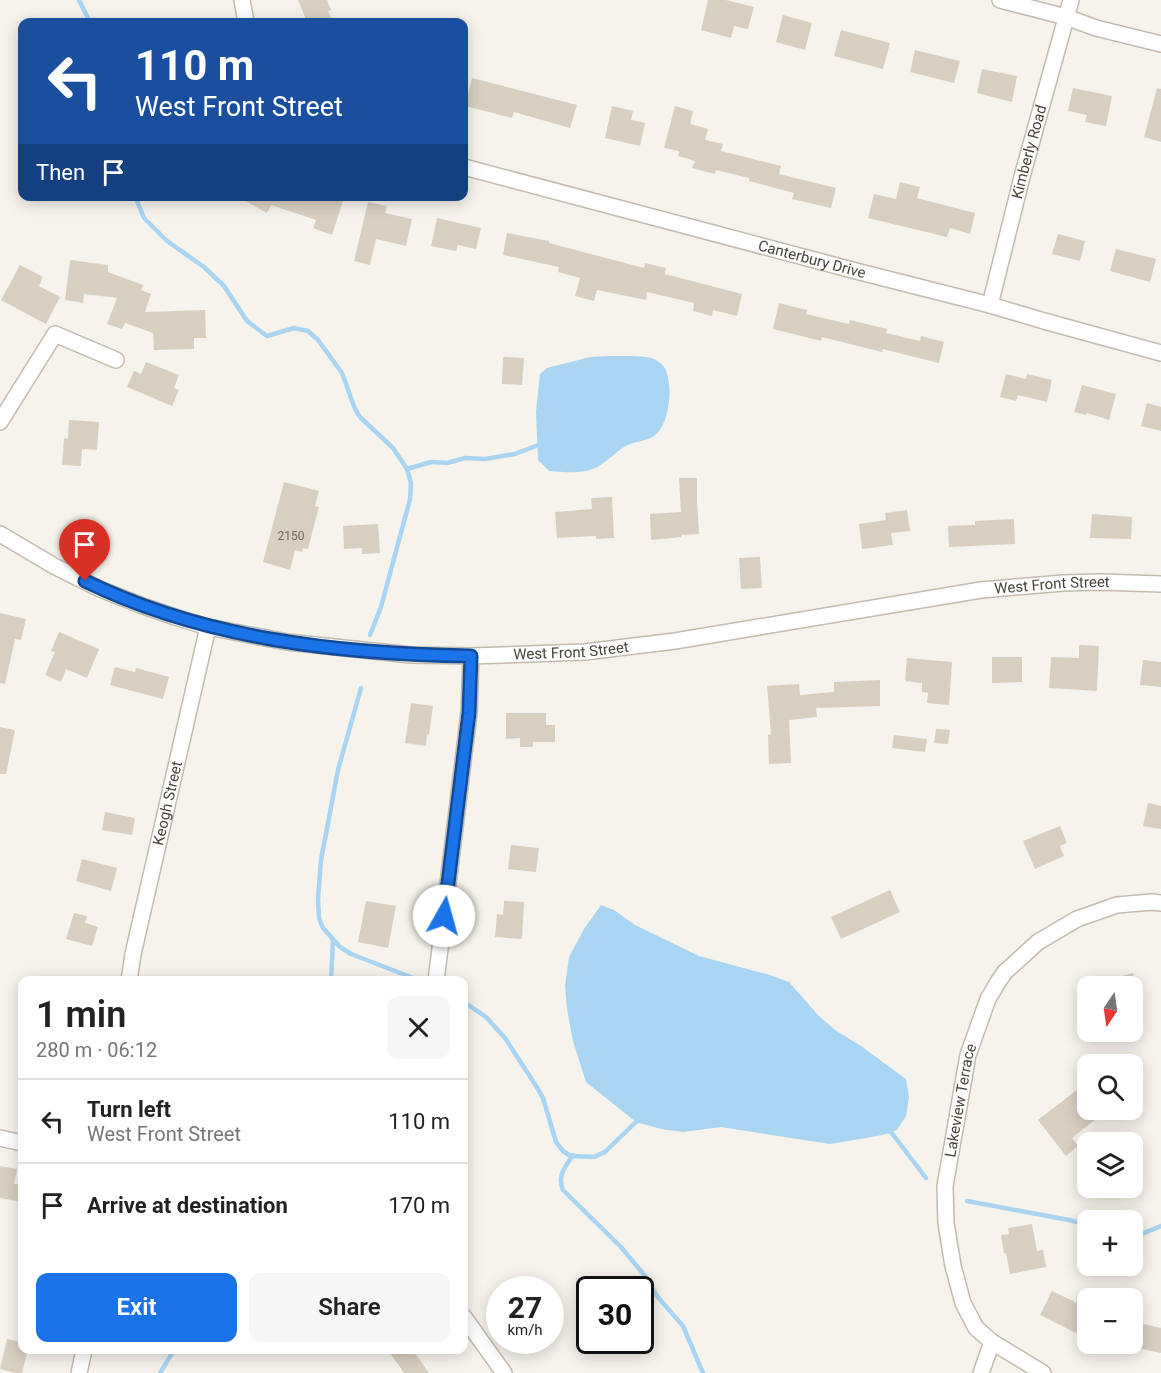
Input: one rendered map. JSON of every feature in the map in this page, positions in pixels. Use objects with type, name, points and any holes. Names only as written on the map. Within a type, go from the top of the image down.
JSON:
[{"type":"street","points":[[242,0],[245,18]]},
{"type":"street","points":[[1000,0],[1161,44]]},
{"type":"street","name":"Kimberly Road","points":[[990,305],[1023,173],[1071,0]]},
{"type":"street","name":"Canterbury Drive","points":[[468,168],[990,305],[1161,353]]},
{"type":"street","points":[[0,422],[55,334],[116,360]]},
{"type":"street","name":"West Front Street","points":[[0,534],[54,566],[100,589],[208,627],[287,642],[411,655],[578,653],[675,641],[981,590],[1063,583],[1161,584]]},
{"type":"street","name":"Keogh Street","points":[[130,976],[208,627]]},
{"type":"street","points":[[437,976],[469,713],[471,656]]},
{"type":"street","name":"Lakeview Terrace","points":[[1043,1373],[992,1342],[976,1328],[963,1303],[953,1266],[945,1186],[968,1055],[988,999],[1005,972],[1038,942],[1077,919],[1117,905],[1161,903]]},
{"type":"street","points":[[0,1138],[18,1142]]},
{"type":"street","points":[[468,1323],[504,1373]]},
{"type":"street","points":[[981,1373],[992,1342]]},
{"type":"street","points":[[78,1373],[83,1354]]},
{"type":"water","points":[[590,357],[650,358],[657,360],[663,366],[669,383],[669,403],[664,423],[654,436],[624,447],[593,469],[575,472],[549,471],[538,460],[536,412],[540,374],[547,368]]},
{"type":"water","points":[[601,905],[614,910],[635,925],[699,956],[789,982],[819,1016],[835,1030],[906,1079],[909,1097],[906,1116],[897,1130],[883,1135],[830,1144],[721,1127],[683,1132],[636,1122],[586,1082],[573,1041],[567,1009],[565,986],[569,957],[584,929]]},
{"type":"building","points":[[298,0],[327,0],[331,18],[305,18]]},
{"type":"building","points":[[708,0],[726,0],[754,7],[748,29],[734,26],[731,38],[701,30]]},
{"type":"building","points":[[783,15],[812,23],[805,50],[776,42]]},
{"type":"building","points":[[841,30],[890,43],[883,69],[834,56]]},
{"type":"building","points":[[915,50],[960,61],[954,83],[910,72]]},
{"type":"building","points":[[982,69],[1017,76],[1012,102],[977,93]]},
{"type":"building","points":[[472,78],[577,105],[570,128],[514,112],[512,118],[468,107]]},
{"type":"building","points":[[1073,88],[1112,96],[1106,126],[1085,122],[1087,115],[1068,111]]},
{"type":"building","points":[[1157,88],[1161,89],[1161,142],[1144,137]]},
{"type":"building","points":[[612,106],[633,111],[631,120],[645,123],[640,146],[605,138]]},
{"type":"building","points":[[675,106],[693,111],[690,124],[708,129],[705,140],[723,144],[721,151],[781,166],[779,174],[836,188],[831,208],[792,199],[794,193],[749,181],[749,178],[716,170],[715,174],[692,168],[695,161],[678,156],[679,151],[664,148]]},
{"type":"building","points":[[900,182],[920,187],[917,198],[975,213],[970,234],[950,228],[947,237],[868,218],[874,194],[896,199]]},
{"type":"building","points":[[246,201],[343,201],[332,235],[313,228],[316,220],[271,205],[267,213]]},
{"type":"building","points":[[368,202],[387,206],[385,213],[412,219],[406,246],[376,239],[370,265],[354,261]]},
{"type":"building","points":[[437,218],[481,228],[476,249],[458,245],[456,251],[431,246]]},
{"type":"building","points":[[507,233],[549,241],[549,243],[644,268],[645,263],[666,268],[665,274],[742,294],[737,316],[713,310],[712,316],[693,311],[694,303],[647,292],[646,300],[597,290],[594,301],[575,296],[580,278],[558,272],[559,267],[503,255]]},
{"type":"building","points":[[1058,234],[1085,241],[1080,261],[1052,254]]},
{"type":"building","points":[[1116,249],[1156,259],[1150,282],[1110,271]]},
{"type":"building","points":[[70,260],[108,265],[108,272],[143,285],[141,290],[151,294],[145,312],[205,310],[206,338],[194,338],[194,349],[154,350],[153,333],[125,323],[122,329],[107,324],[117,298],[84,294],[83,303],[65,300]]},
{"type":"building","points":[[20,265],[43,277],[39,286],[60,297],[46,324],[1,300]]},
{"type":"building","points":[[779,303],[807,310],[806,314],[849,324],[850,320],[887,329],[886,333],[920,341],[921,336],[944,342],[939,363],[883,349],[882,352],[822,337],[821,341],[773,329]]},
{"type":"building","points":[[503,357],[524,358],[522,385],[502,384]]},
{"type":"building","points":[[146,362],[179,375],[174,388],[179,390],[172,406],[127,387],[134,371],[141,374]]},
{"type":"building","points":[[1006,374],[1026,379],[1027,374],[1052,380],[1047,402],[1018,395],[1016,401],[1000,397]]},
{"type":"building","points":[[1082,385],[1116,394],[1109,420],[1087,413],[1086,415],[1074,412]]},
{"type":"building","points":[[1147,403],[1161,407],[1161,431],[1141,426]]},
{"type":"building","points":[[69,420],[99,422],[97,450],[82,449],[81,466],[62,465],[64,438],[68,439]]},
{"type":"building","points":[[679,478],[697,478],[699,534],[651,540],[650,514],[681,512]]},
{"type":"building","points":[[284,482],[319,491],[315,506],[319,507],[308,549],[303,548],[302,552],[295,550],[290,570],[263,562]]},
{"type":"building","points":[[612,497],[614,538],[596,539],[596,536],[557,538],[555,512],[592,509],[591,498]]},
{"type":"building","points":[[907,510],[910,531],[891,533],[893,545],[862,549],[859,524],[886,520],[885,513]]},
{"type":"building","points":[[1092,514],[1132,517],[1131,539],[1090,538]]},
{"type":"building","points":[[1014,519],[1015,544],[949,547],[948,526],[975,525],[975,521]]},
{"type":"building","points":[[378,524],[380,553],[362,554],[362,548],[344,549],[343,526]]},
{"type":"building","points":[[760,557],[762,588],[741,589],[739,558]]},
{"type":"building","points":[[0,613],[26,619],[21,640],[15,639],[5,684],[0,683]]},
{"type":"building","points":[[59,632],[99,649],[87,678],[66,669],[61,682],[45,675],[55,652],[51,651]]},
{"type":"building","points":[[1079,645],[1099,646],[1097,691],[1049,688],[1051,657],[1079,658]]},
{"type":"building","points":[[992,657],[1022,657],[1022,682],[992,683]]},
{"type":"building","points":[[907,658],[952,662],[949,705],[927,703],[928,693],[922,692],[922,683],[905,681]]},
{"type":"building","points":[[1143,660],[1161,662],[1161,687],[1140,685]]},
{"type":"building","points":[[115,667],[135,672],[136,668],[169,677],[163,699],[110,685]]},
{"type":"building","points":[[880,680],[880,706],[816,708],[817,717],[789,720],[791,763],[769,764],[768,735],[771,734],[767,686],[799,684],[800,695],[834,692],[834,682]]},
{"type":"building","points":[[411,703],[433,706],[426,746],[405,743]]},
{"type":"building","points":[[506,713],[546,713],[546,725],[555,725],[555,742],[533,742],[533,747],[520,747],[520,738],[506,739]]},
{"type":"building","points":[[0,727],[15,730],[6,774],[0,774]]},
{"type":"building","points":[[936,729],[950,730],[948,744],[934,743]]},
{"type":"building","points":[[894,735],[927,739],[925,752],[892,748]]},
{"type":"building","points":[[1148,803],[1161,806],[1161,829],[1143,826]]},
{"type":"building","points":[[105,812],[135,818],[132,835],[102,830]]},
{"type":"building","points":[[1060,826],[1067,843],[1060,846],[1064,856],[1035,869],[1023,841]]},
{"type":"building","points":[[511,845],[539,848],[536,872],[508,869]]},
{"type":"building","points":[[82,859],[117,868],[111,891],[76,881]]},
{"type":"building","points":[[890,890],[900,912],[841,939],[831,917]]},
{"type":"building","points":[[366,901],[396,906],[388,948],[358,942]]},
{"type":"building","points":[[504,901],[524,902],[522,939],[495,937],[497,914],[503,915]]},
{"type":"building","points":[[74,913],[87,916],[85,923],[98,927],[92,946],[66,939]]},
{"type":"building","points":[[1077,1090],[1077,1120],[1094,1120],[1072,1138],[1077,1147],[1066,1156],[1038,1120]]},
{"type":"building","points":[[0,1166],[17,1169],[14,1184],[18,1184],[18,1201],[0,1198]]},
{"type":"building","points":[[1032,1224],[1037,1251],[1043,1250],[1046,1267],[1010,1274],[1001,1235],[1009,1234],[1008,1228]]},
{"type":"building","points":[[1052,1291],[1077,1303],[1077,1331],[1076,1333],[1040,1315]]},
{"type":"building","points":[[1143,1324],[1161,1328],[1161,1353],[1143,1349]]},
{"type":"building","points":[[7,1339],[18,1341],[18,1354],[27,1354],[22,1373],[0,1369]]},
{"type":"building","points":[[391,1354],[416,1354],[429,1373],[404,1373]]},
{"type":"waterway","points":[[79,0],[88,18]]},
{"type":"waterway","points":[[137,201],[144,218],[167,241],[204,267],[224,286],[247,321],[267,336],[294,328],[308,331],[318,340],[342,373],[360,417],[393,448],[407,469],[411,483],[410,499],[381,607],[370,635]]},
{"type":"waterway","points":[[407,469],[431,462],[447,463],[465,458],[485,459],[515,454],[541,444]]},
{"type":"waterway","points":[[361,688],[338,770],[321,860],[319,918],[323,928],[340,947],[351,954],[408,976]]},
{"type":"waterway","points":[[331,976],[333,940]]},
{"type":"waterway","points":[[468,1005],[486,1017],[505,1038],[543,1098],[556,1142],[563,1151],[571,1156],[594,1157],[605,1152],[640,1120]]},
{"type":"waterway","points":[[885,1130],[891,1132],[926,1178]]},
{"type":"waterway","points":[[573,1155],[561,1176],[563,1190],[621,1247],[645,1276],[657,1296],[683,1326],[703,1373]]},
{"type":"waterway","points":[[967,1201],[1077,1222]]},
{"type":"waterway","points":[[1143,1233],[1161,1226]]},
{"type":"waterway","points":[[160,1373],[172,1354]]},
{"type":"route","points":[[85,581],[143,606],[208,627],[287,642],[411,655],[471,656],[469,713],[444,916]]}]
